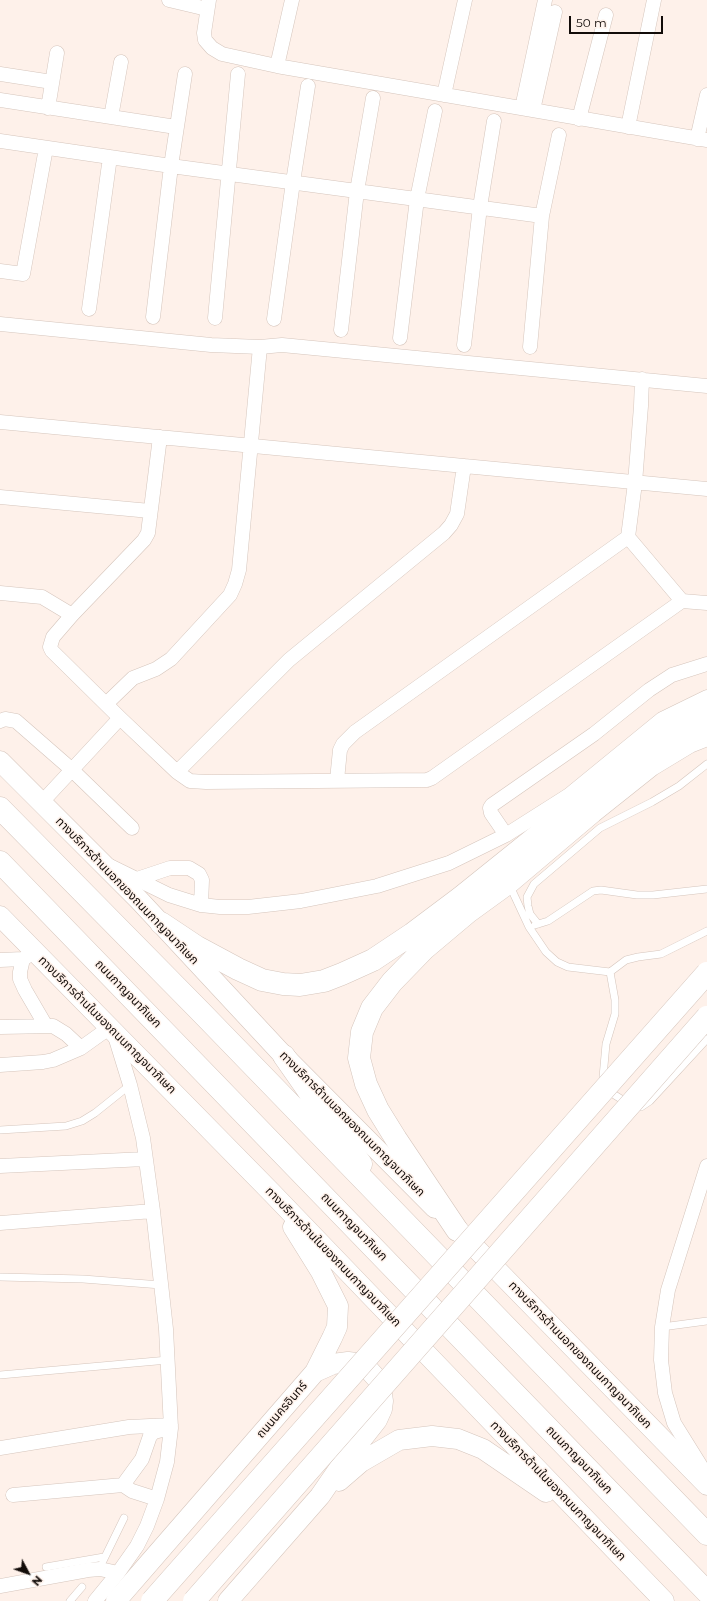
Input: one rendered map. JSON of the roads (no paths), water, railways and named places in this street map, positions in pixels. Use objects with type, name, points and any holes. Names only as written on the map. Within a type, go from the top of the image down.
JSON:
[{"type":"main road","points":[[162,923],[197,947],[262,980],[283,984],[300,985],[324,980],[342,974],[373,960],[412,934],[460,898],[653,743],[689,720],[707,713]]},
{"type":"main road","points":[[457,1230],[414,1167],[378,1110],[366,1084],[359,1058],[362,1032],[372,1008],[392,982],[424,949],[468,912],[508,883],[592,812],[651,765],[688,742],[707,735]]},
{"type":"main road","name":"ทางบริการด้านนอกของถนนกาญจนาภิเษก","points":[[0,761],[162,923],[284,1056],[707,1485]]},
{"type":"main road","points":[[0,808],[707,1534]]},
{"type":"main road","name":"ถนนกาญจนาภิเษก","points":[[0,862],[707,1592]]},
{"type":"main road","name":"ทางบริการด้านในของถนนกาญจนาภิเษก","points":[[0,916],[28,956],[111,1030],[272,1193],[664,1601]]},
{"type":"main road","points":[[152,1601],[707,973]]},
{"type":"main road","points":[[194,1601],[707,1017]]},
{"type":"main road","points":[[284,1056],[351,1148],[383,1201]]},
{"type":"main road","name":"ถนนนครอินทร์","points":[[116,1601],[316,1372],[337,1327],[338,1306],[321,1272],[272,1193]]},
{"type":"main road","points":[[228,1601],[320,1496],[344,1461],[377,1420],[382,1409],[382,1388],[378,1380],[369,1370],[356,1363],[348,1362],[333,1364],[316,1372]]},
{"type":"main road","points":[[320,1496],[361,1462],[399,1440],[439,1437],[458,1439],[483,1449],[532,1482],[591,1526]]},
{"type":"street","points":[[170,0],[208,4],[204,33],[206,40],[212,48],[222,54],[277,66],[444,96],[704,140],[707,95]]},
{"type":"street","points":[[277,66],[292,0]]},
{"type":"street","points":[[444,96],[465,0]]},
{"type":"street","points":[[528,109],[545,0]]},
{"type":"street","points":[[628,127],[654,0]]},
{"type":"street","points":[[528,109],[555,12]]},
{"type":"street","points":[[579,118],[606,15]]},
{"type":"street","points":[[48,108],[57,53]]},
{"type":"street","points":[[111,117],[121,62]]},
{"type":"street","points":[[0,74],[52,82]]},
{"type":"street","points":[[153,317],[170,166],[185,74]]},
{"type":"street","points":[[215,318],[230,174],[238,74]]},
{"type":"street","points":[[274,319],[308,86]]},
{"type":"street","points":[[340,330],[357,191],[373,98]]},
{"type":"street","points":[[0,100],[176,127]]},
{"type":"street","points":[[400,338],[417,199],[435,111]]},
{"type":"street","points":[[464,345],[480,208],[494,121]]},
{"type":"street","points":[[530,347],[542,216],[559,135]]},
{"type":"street","points":[[0,141],[170,166],[542,216]]},
{"type":"street","points":[[0,271],[24,274],[46,148]]},
{"type":"street","points":[[89,309],[110,157]]},
{"type":"street","points":[[0,324],[211,345],[260,347],[282,345],[707,386]]},
{"type":"street","points":[[106,704],[133,678],[156,669],[171,658],[230,595],[235,584],[239,570],[260,347]]},
{"type":"street","points":[[338,780],[340,750],[347,739],[355,732],[628,537],[635,483],[642,379]]},
{"type":"street","points":[[0,422],[250,447],[707,489]]},
{"type":"street","points":[[160,437],[148,533],[144,540],[72,615],[53,638],[50,647],[52,652],[120,718],[177,772],[190,781],[418,781],[432,778],[682,601],[707,603]]},
{"type":"street","points":[[177,772],[289,660],[444,533],[451,525],[457,514],[464,466]]},
{"type":"street","points":[[0,497],[150,511]]},
{"type":"street","points":[[628,537],[682,601]]},
{"type":"street","points":[[0,593],[42,597],[72,615]]},
{"type":"street","points":[[506,835],[491,814],[490,808],[492,805],[594,734],[648,690],[672,675],[707,664]]},
{"type":"street","points":[[103,863],[170,895],[201,905],[220,907],[248,907],[301,902],[377,886],[449,863],[506,835],[568,795],[662,719],[707,698]]},
{"type":"street","points":[[42,802],[71,769],[120,718]]},
{"type":"street","points":[[0,720],[5,719],[16,721],[71,769],[132,828]]},
{"type":"street","points":[[137,879],[170,868],[189,868],[199,874],[202,880],[201,905]]},
{"type":"street","points":[[0,960],[28,956]]},
{"type":"street","points":[[28,956],[20,972],[20,979],[46,1026]]},
{"type":"street","points":[[0,1027],[46,1026],[59,1028],[82,1048]]},
{"type":"street","points":[[0,1065],[43,1062],[64,1056],[82,1048],[111,1030],[130,1085],[143,1138],[161,1285],[168,1360],[171,1426],[167,1462],[157,1499],[147,1526],[137,1546],[118,1573],[95,1601]]},
{"type":"street","points":[[0,1166],[145,1159]]},
{"type":"street","points":[[707,1166],[668,1290],[662,1327],[661,1360],[665,1394],[674,1423],[707,1477]]},
{"type":"street","points":[[0,1222],[153,1211]]},
{"type":"street","points":[[0,1448],[129,1427],[171,1426]]},
{"type":"street","points":[[123,1485],[142,1459],[150,1436],[154,1432],[171,1426]]},
{"type":"street","points":[[13,1496],[123,1485],[132,1491],[157,1499]]},
{"type":"street","points":[[0,1586],[102,1563],[118,1573]]},
{"type":"lane","points":[[538,924],[530,914],[527,897],[534,884],[600,828],[680,786],[707,764]]},
{"type":"lane","points":[[508,883],[529,927],[546,952],[557,962],[568,967],[610,972],[626,960],[661,954],[707,931]]},
{"type":"lane","points":[[529,927],[548,921],[593,891],[602,890],[653,895],[707,889]]},
{"type":"lane","points":[[610,972],[615,1000],[615,1014],[606,1044],[604,1077],[613,1094],[634,1107],[641,1107],[650,1101],[707,1039]]},
{"type":"lane","points":[[0,1130],[66,1126],[82,1121],[95,1113],[130,1085]]},
{"type":"lane","points":[[0,1277],[83,1279],[161,1285]]},
{"type":"lane","points":[[662,1327],[707,1321]]},
{"type":"lane","points":[[0,1375],[168,1360]]},
{"type":"lane","points":[[46,1567],[102,1563],[124,1518]]},
{"type":"lane","points":[[70,1601],[82,1587]]}]
